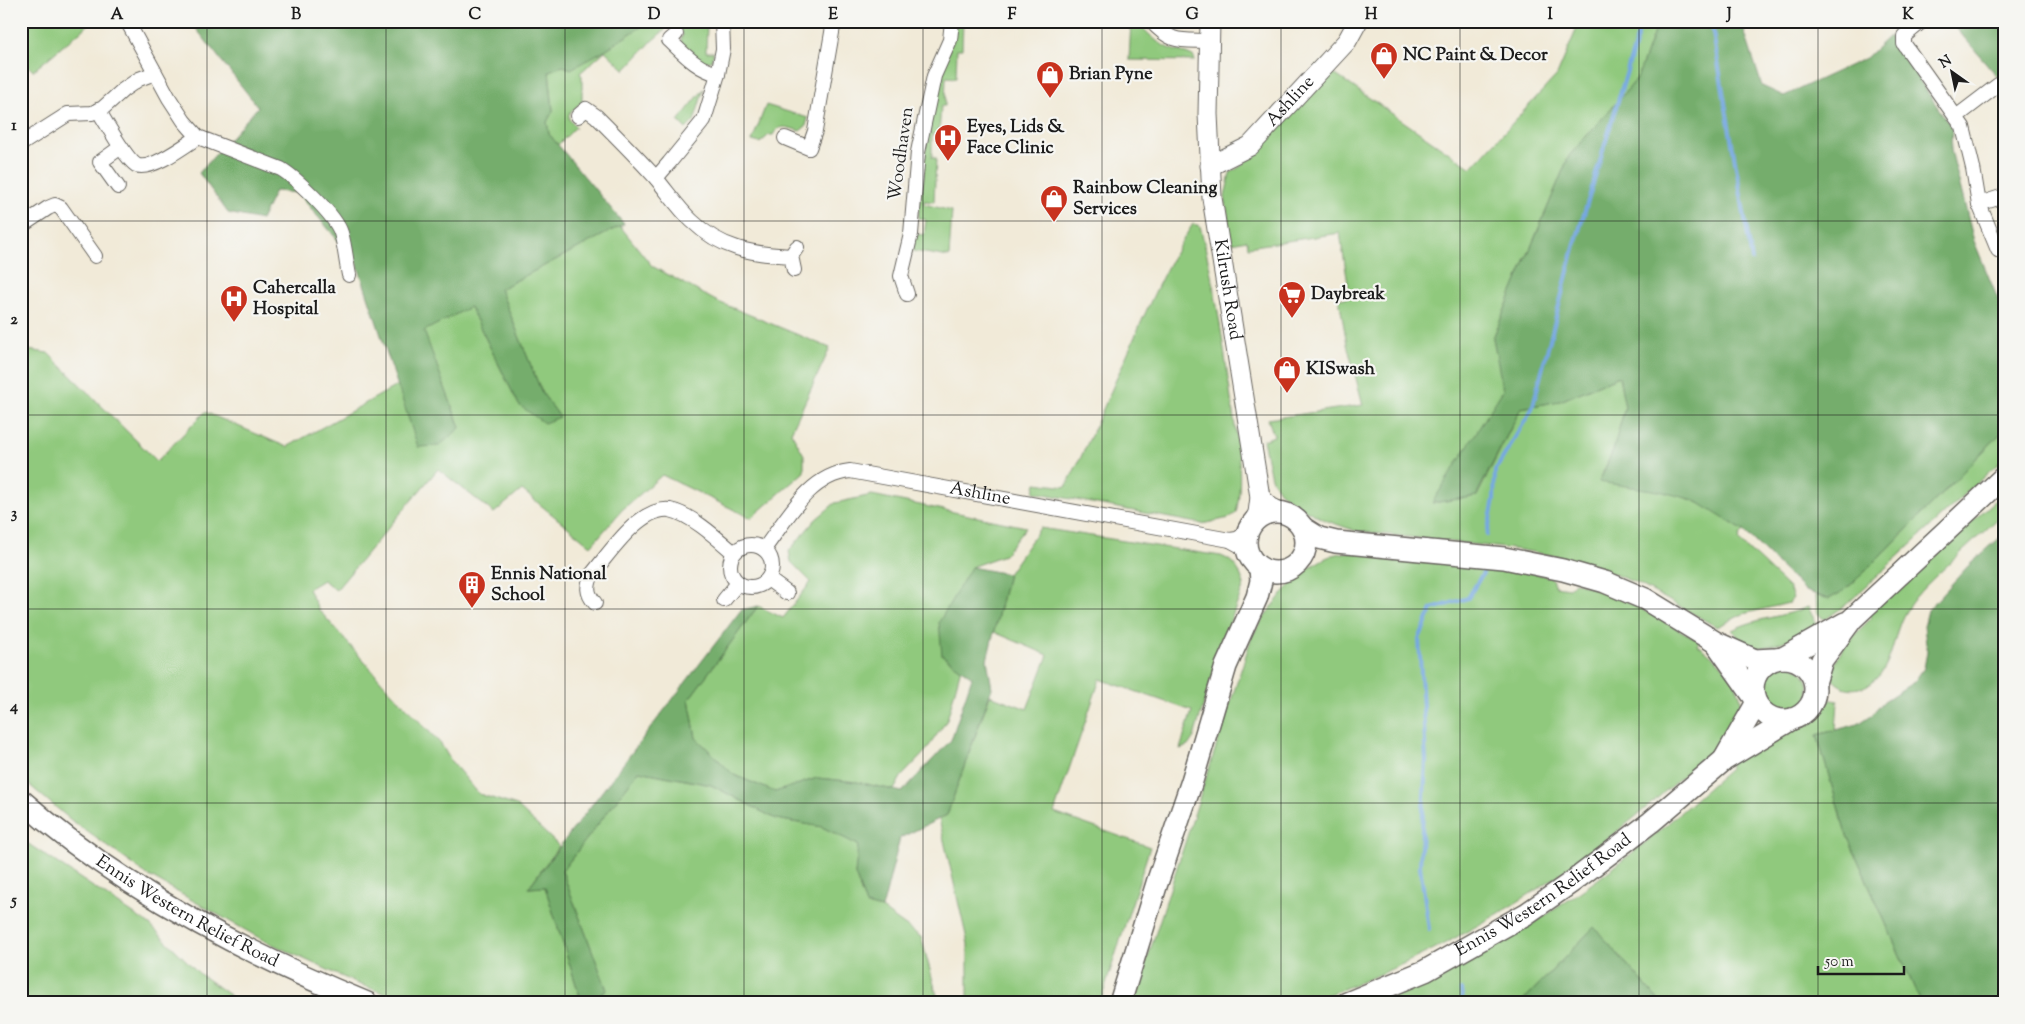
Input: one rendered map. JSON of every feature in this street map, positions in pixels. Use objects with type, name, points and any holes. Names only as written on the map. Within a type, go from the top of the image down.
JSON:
[{"type":"main road","name":"Kilrush Road","points":[[1210,21],[1208,114],[1212,198],[1260,497],[1258,513],[1248,543]]},
{"type":"main road","name":"Ashline","points":[[1210,166],[1250,146],[1347,41],[1358,21]]},
{"type":"main road","points":[[1715,642],[1762,712],[1771,718],[1782,721],[1800,716],[1812,703],[1815,694],[1815,683],[1822,660],[1852,619],[2004,477]]},
{"type":"main road","points":[[1260,497],[1270,507],[1290,515],[1303,528],[1319,538],[1336,542],[1504,558],[1563,570],[1605,582],[1645,599],[1715,642],[1754,660],[1794,659],[1804,665],[1811,673],[1815,683]]},
{"type":"main road","points":[[1248,543],[1266,513],[1280,512]]},
{"type":"main road","points":[[1248,543],[1274,573],[1294,566],[1306,545],[1303,528]]},
{"type":"main road","points":[[1250,613],[1277,578],[1319,546],[1336,542]]},
{"type":"main road","points":[[1120,1003],[1157,883],[1192,781],[1226,666],[1257,597],[1261,580],[1248,543]]},
{"type":"main road","points":[[1754,699],[1753,683],[1756,673],[1764,665],[1852,619]]},
{"type":"main road","name":"Ennis Western Relief Road","points":[[1724,760],[1754,699]]},
{"type":"main road","name":"Ennis Western Relief Road","points":[[1347,1003],[1425,971],[1526,914],[1651,822],[1724,760],[1792,719]]},
{"type":"main road","name":"Ennis Western Relief Road","points":[[21,800],[48,824],[167,904],[235,943],[309,979],[367,1003]]},
{"type":"street","points":[[127,21],[174,105],[198,137],[210,143],[261,160],[292,175],[336,223],[341,232],[349,275]]},
{"type":"street","points":[[656,178],[704,120],[718,74],[723,49],[722,21]]},
{"type":"street","points":[[785,138],[809,148],[815,131],[834,21]]},
{"type":"street","name":"Woodhaven","points":[[907,294],[901,276],[911,234],[918,152],[934,76],[950,40],[952,21]]},
{"type":"street","points":[[1151,21],[1163,34],[1170,38],[1209,41]]},
{"type":"street","points":[[1922,21],[1904,36],[1904,44],[1963,127],[1973,168],[1978,204],[1998,250],[2004,254]]},
{"type":"street","points":[[676,34],[669,40],[690,60],[706,71],[718,74]]},
{"type":"street","points":[[21,144],[68,114],[92,113],[98,110],[139,79],[155,73]]},
{"type":"street","points":[[1956,117],[1998,85]]},
{"type":"street","points":[[578,116],[586,109],[596,116],[656,178],[692,222],[714,237],[739,250],[764,255],[794,252],[794,270]]},
{"type":"street","points":[[98,110],[121,147],[136,165],[144,166],[156,162],[198,137]]},
{"type":"street","points":[[118,187],[100,162],[121,147]]},
{"type":"street","points":[[1978,204],[2004,196]]},
{"type":"street","points":[[21,226],[55,205],[61,208],[95,256]]},
{"type":"street","name":"Ashline","points":[[764,549],[813,486],[837,472],[850,471],[1248,543]]},
{"type":"street","points":[[595,603],[588,594],[588,584],[592,574],[639,521],[660,510],[671,510],[684,516],[705,529],[734,553]]},
{"type":"street","points":[[749,544],[764,549],[771,557],[772,565],[768,579],[754,587],[738,582],[732,575],[730,567],[734,553],[741,547],[749,544]]},
{"type":"street","points":[[768,579],[787,593]]},
{"type":"street","points":[[724,600],[738,582]]},
{"type":"green space","points":[[21,21],[93,21],[33,71],[21,59]]},
{"type":"green space","points":[[190,21],[650,21],[571,69],[563,66],[549,71],[553,111],[547,122],[549,134],[624,224],[500,289],[542,393],[560,417],[544,423],[519,405],[470,307],[424,331],[460,428],[439,446],[418,447],[357,263],[298,193],[275,191],[261,220],[228,213],[199,173],[258,107]]},
{"type":"green space","points":[[650,21],[715,21],[715,25],[707,25],[706,52],[714,52],[711,61],[702,62],[682,46],[681,39],[683,34],[673,23],[653,40],[625,70],[605,51],[580,73],[582,76],[582,102],[569,114],[569,119],[576,127],[558,145],[549,134],[547,122],[553,110],[549,70],[605,50]]},
{"type":"green space","points":[[958,21],[963,21],[962,49],[957,49],[956,78],[946,77],[945,106],[941,106],[939,134],[932,134],[932,158],[936,158],[934,202],[924,201],[924,204],[952,211],[949,257],[913,251],[916,234],[924,235],[926,220],[918,218],[930,108]]},
{"type":"green space","points":[[1131,21],[1136,21],[1161,44],[1191,55],[1195,61],[1129,60]]},
{"type":"green space","points":[[1580,21],[1658,21],[1637,79],[1569,156],[1493,338],[1504,390],[1433,503],[1477,496],[1521,408],[1560,401],[1619,376],[1625,407],[1613,451],[1599,481],[1660,490],[1684,497],[1714,511],[1744,531],[1740,535],[1739,541],[1789,588],[1793,598],[1789,603],[1743,614],[1717,627],[1639,584],[1561,557],[1521,550],[1356,531],[1327,521],[1298,506],[1279,491],[1271,478],[1263,440],[1274,436],[1268,419],[1363,405],[1347,344],[1339,299],[1350,297],[1340,233],[1248,247],[1247,240],[1232,243],[1225,197],[1230,173],[1241,166],[1333,73],[1471,168],[1557,75]]},
{"type":"green space","points":[[1658,21],[1741,21],[1762,86],[1784,96],[1866,58],[1889,36],[1952,128],[1951,150],[1974,241],[2004,314],[2004,430],[1872,565],[1845,590],[1829,599],[1805,591],[1744,531],[1694,500],[1659,491],[1599,482],[1613,451],[1625,407],[1619,376],[1560,401],[1521,408],[1477,496],[1432,503],[1503,390],[1493,338],[1569,156],[1637,79]]},
{"type":"green space","points":[[1950,21],[2004,21],[2004,84]]},
{"type":"green space","points":[[704,89],[694,121],[686,129],[678,121]]},
{"type":"green space","points":[[766,105],[808,118],[806,126],[800,131],[781,128],[760,143],[752,141]]},
{"type":"green space","points":[[1193,224],[1200,226],[1205,246],[1224,349],[1238,452],[1240,482],[1236,513],[1229,518],[1202,524],[1034,492],[1036,483],[1066,487],[1095,428],[1154,294],[1172,258]]},
{"type":"green space","points":[[620,226],[652,266],[716,301],[830,348],[791,432],[804,455],[804,472],[751,518],[662,475],[622,510],[591,546],[522,490],[494,513],[438,469],[336,590],[323,580],[308,589],[319,610],[383,683],[441,744],[451,761],[479,794],[517,806],[559,846],[528,888],[545,887],[582,1003],[411,1003],[356,983],[263,940],[149,876],[71,820],[21,778],[21,349],[48,353],[157,461],[205,412],[287,447],[398,385],[418,446],[460,427],[423,331],[470,307],[519,405],[560,417],[542,393],[500,289]]},
{"type":"green space","points":[[2004,430],[2004,458],[1847,604],[1826,619],[1822,618],[1817,612],[1816,595],[1829,599],[1845,590],[1872,565]]},
{"type":"green space","points":[[2004,493],[2004,513],[1932,579],[1910,604],[1901,620],[1889,658],[1879,675],[1872,682],[1856,689],[1840,686],[1832,678],[1834,668],[1841,652],[1851,638],[1871,618],[1867,612]]},
{"type":"green space","points":[[872,495],[1026,527],[1004,555],[971,567],[942,654],[961,668],[947,720],[925,752],[901,777],[894,790],[857,782],[817,778],[775,792],[734,775],[696,738],[689,699],[758,606],[783,618],[811,582],[791,562],[789,551],[815,520],[835,503]]},
{"type":"green space","points":[[1040,528],[1221,556],[1236,567],[1244,585],[1221,646],[1194,737],[1188,746],[1180,749],[1192,711],[1100,679],[1054,813],[1150,847],[1100,1003],[968,1003],[968,944],[939,819],[947,815],[990,695],[1027,709],[1048,655],[994,632],[1008,574]]},
{"type":"green space","points":[[2004,534],[2004,1003],[1921,1003],[1845,831],[1817,735],[1858,724],[1873,714],[1884,701],[1914,682],[1924,668],[1927,652],[1924,626],[1928,610],[1968,566]]},
{"type":"green space","points":[[1356,551],[1475,562],[1551,577],[1555,586],[1569,588],[1575,582],[1615,595],[1700,641],[1698,645],[1720,663],[1738,689],[1741,708],[1735,725],[1723,740],[1651,803],[1560,874],[1511,906],[1461,935],[1410,961],[1357,984],[1303,1003],[1133,1003],[1252,636],[1267,613],[1297,578],[1320,561],[1333,555]]},
{"type":"green space","points":[[971,567],[1008,574],[987,660],[992,688],[947,815],[900,838],[882,909],[866,905],[855,874],[858,845],[822,827],[776,819],[711,785],[639,771],[562,871],[607,990],[589,1003],[582,1003],[545,887],[528,888],[741,610],[758,606],[689,699],[696,738],[734,775],[775,792],[817,778],[857,782],[902,792],[951,740],[972,677],[942,655],[939,622]]},
{"type":"green space","points":[[1808,607],[1817,625],[1775,644],[1752,648],[1743,644],[1732,630],[1750,623]]},
{"type":"green space","points":[[1784,664],[1802,671],[1809,689],[1802,707],[1784,714],[1766,707],[1759,689],[1766,671]]},
{"type":"green space","points":[[1827,699],[1838,701],[1836,730],[1817,735],[1845,831],[1921,1003],[1661,1003],[1594,927],[1521,1003],[1378,1003],[1450,971],[1518,933],[1552,911],[1616,866],[1657,832],[1730,769],[1731,762],[1774,738],[1809,724],[1819,715]]},
{"type":"green space","points":[[639,771],[711,785],[776,819],[822,827],[859,845],[855,874],[866,905],[882,909],[921,937],[938,999],[961,998],[961,1003],[589,1003],[607,990],[562,871]]},
{"type":"green space","points":[[21,839],[150,925],[200,974],[240,1003],[21,1003]]},
{"type":"green space","points":[[1594,927],[1661,1003],[1521,1003]]},
{"type":"waterway","points":[[1487,535],[1494,499],[1495,471],[1532,409],[1575,244],[1642,21]]},
{"type":"waterway","points":[[1711,21],[1752,260]]},
{"type":"waterway","points":[[1429,929],[1420,866],[1426,760],[1419,639],[1432,609],[1468,598],[1483,573]]},
{"type":"waterway","points":[[1461,990],[1463,1003]]},
{"type":"place","name":"NC Paint & Decor","points":[[1384,80]]},
{"type":"place","name":"Brian Pyne","points":[[1050,99]]},
{"type":"place","name":"Eyes, Lids & Face Clinic","points":[[948,162]]},
{"type":"place","name":"Rainbow Cleaning Services","points":[[1054,223]]},
{"type":"place","name":"Daybreak","points":[[1292,319]]},
{"type":"place","name":"Cahercalla Hospital","points":[[234,323]]},
{"type":"place","name":"KISwash","points":[[1287,394]]},
{"type":"place","name":"Ennis National School","points":[[472,609]]}]
